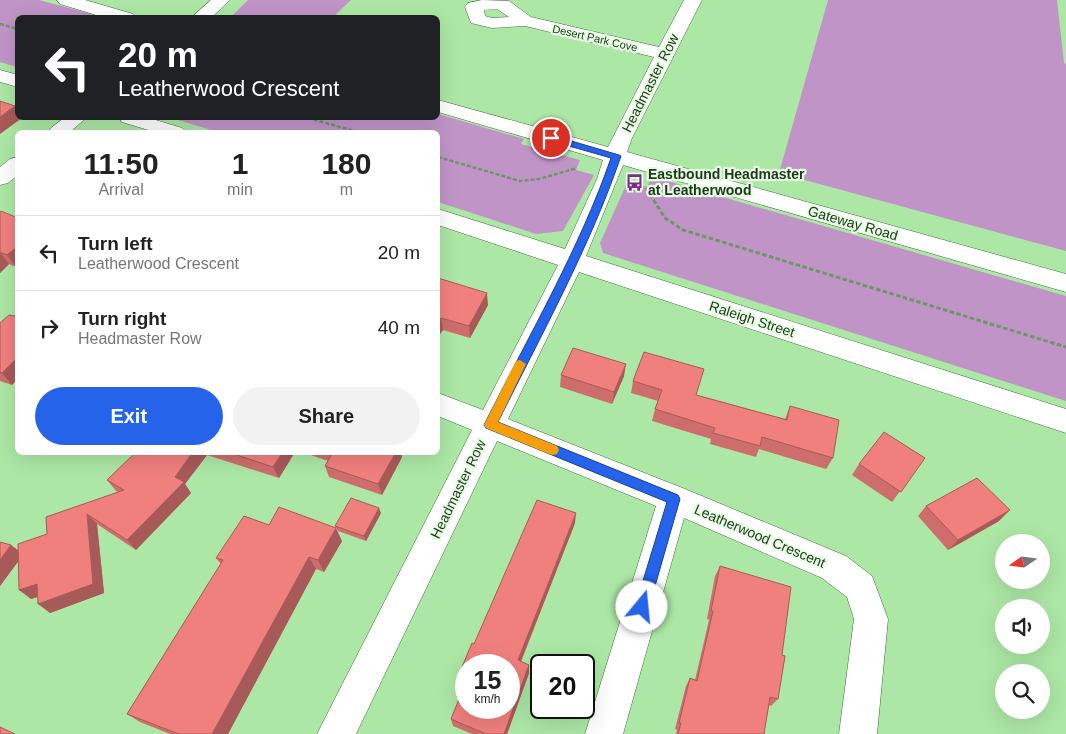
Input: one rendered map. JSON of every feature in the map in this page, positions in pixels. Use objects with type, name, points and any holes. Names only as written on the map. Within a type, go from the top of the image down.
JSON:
[{"type":"street","points":[[66,0],[117,15]]},
{"type":"street","points":[[204,15],[221,0]]},
{"type":"street","name":"Headmaster Row","points":[[336,734],[572,261],[608,179],[621,138],[693,0]]},
{"type":"street","name":"Desert Park Cove","points":[[525,21],[665,54]]},
{"type":"street","points":[[0,76],[15,81]]},
{"type":"street","name":"Gateway Road","points":[[440,107],[1066,283]]},
{"type":"street","points":[[61,130],[73,120]]},
{"type":"street","points":[[136,120],[168,130]]},
{"type":"street","points":[[0,178],[15,166]]},
{"type":"street","name":"Raleigh Street","points":[[440,218],[1066,421]]},
{"type":"street","name":"Leatherwood Crescent","points":[[440,405],[674,499],[834,567],[860,587],[871,619],[858,734]]},
{"type":"street","points":[[604,734],[674,499]]},
{"type":"path","points":[[0,24],[15,28]]},
{"type":"path","points":[[315,120],[351,130]]},
{"type":"path","points":[[440,157],[520,180],[539,179],[581,168]]},
{"type":"path","points":[[642,182],[662,216],[672,226],[1066,347]]},
{"type":"shaded area","points":[[0,0],[39,0],[95,15],[15,15],[15,66],[0,62]]},
{"type":"shaded area","points":[[248,0],[351,0],[335,15],[233,15]]},
{"type":"shaded area","points":[[828,0],[1057,0],[1064,63],[1066,64],[1066,251],[779,173]]},
{"type":"shaded area","points":[[440,115],[524,139],[521,144],[580,160],[576,170],[594,175],[563,231],[536,234],[440,203],[440,130],[211,130],[178,120],[440,120]]},
{"type":"shaded area","points":[[650,176],[1066,296],[1066,401],[603,253],[600,243],[627,183],[648,187]]},
{"type":"building","points":[[0,101],[15,106],[0,117]]},
{"type":"building","points":[[0,212],[15,217],[15,248],[7,255],[0,252]]},
{"type":"building","points":[[440,279],[487,293],[469,326],[441,318],[440,320]]},
{"type":"building","points":[[9,315],[14,316],[15,360],[0,373],[0,323]]},
{"type":"building","points":[[573,348],[626,364],[614,392],[561,375]]},
{"type":"building","points":[[644,352],[704,369],[696,395],[787,420],[790,406],[839,420],[833,458],[762,437],[760,446],[713,433],[715,428],[655,409],[662,390],[633,381]]},
{"type":"building","points":[[884,432],[925,458],[901,492],[859,464]]},
{"type":"building","points":[[133,455],[191,455],[175,477],[184,482],[127,540],[87,514],[93,584],[38,604],[37,584],[19,590],[18,544],[47,534],[46,517],[124,490],[107,480]]},
{"type":"building","points":[[237,455],[281,455],[273,467]]},
{"type":"building","points":[[331,455],[394,455],[378,484],[325,466]]},
{"type":"building","points":[[977,478],[1010,510],[958,540],[926,506]]},
{"type":"building","points":[[351,498],[379,508],[364,536],[335,526]]},
{"type":"building","points":[[537,500],[576,513],[520,655],[467,654],[472,643],[474,644]]},
{"type":"building","points":[[279,507],[336,528],[318,560],[309,557],[212,734],[179,734],[127,714],[223,560],[216,558],[244,516],[269,525]]},
{"type":"building","points":[[0,542],[11,545],[0,560]]},
{"type":"building","points":[[720,566],[791,587],[782,655],[785,656],[778,699],[770,697],[764,734],[678,734],[690,678],[697,681],[713,611],[711,611]]},
{"type":"building","points":[[520,661],[529,665],[520,690]]},
{"type":"building","points":[[455,709],[455,719],[509,719],[504,734],[486,734],[451,719]]},
{"type":"building","points":[[0,727],[15,734],[0,734]]},
{"type":"slow traffic","points":[[520,364],[490,425],[553,450]]},
{"type":"place","name":"Eastbound Headmaster at Leatherwood","points":[[634,182]]},
{"type":"route","points":[[551,138],[616,156],[608,179],[572,261],[490,425],[674,499],[642,607]]}]
